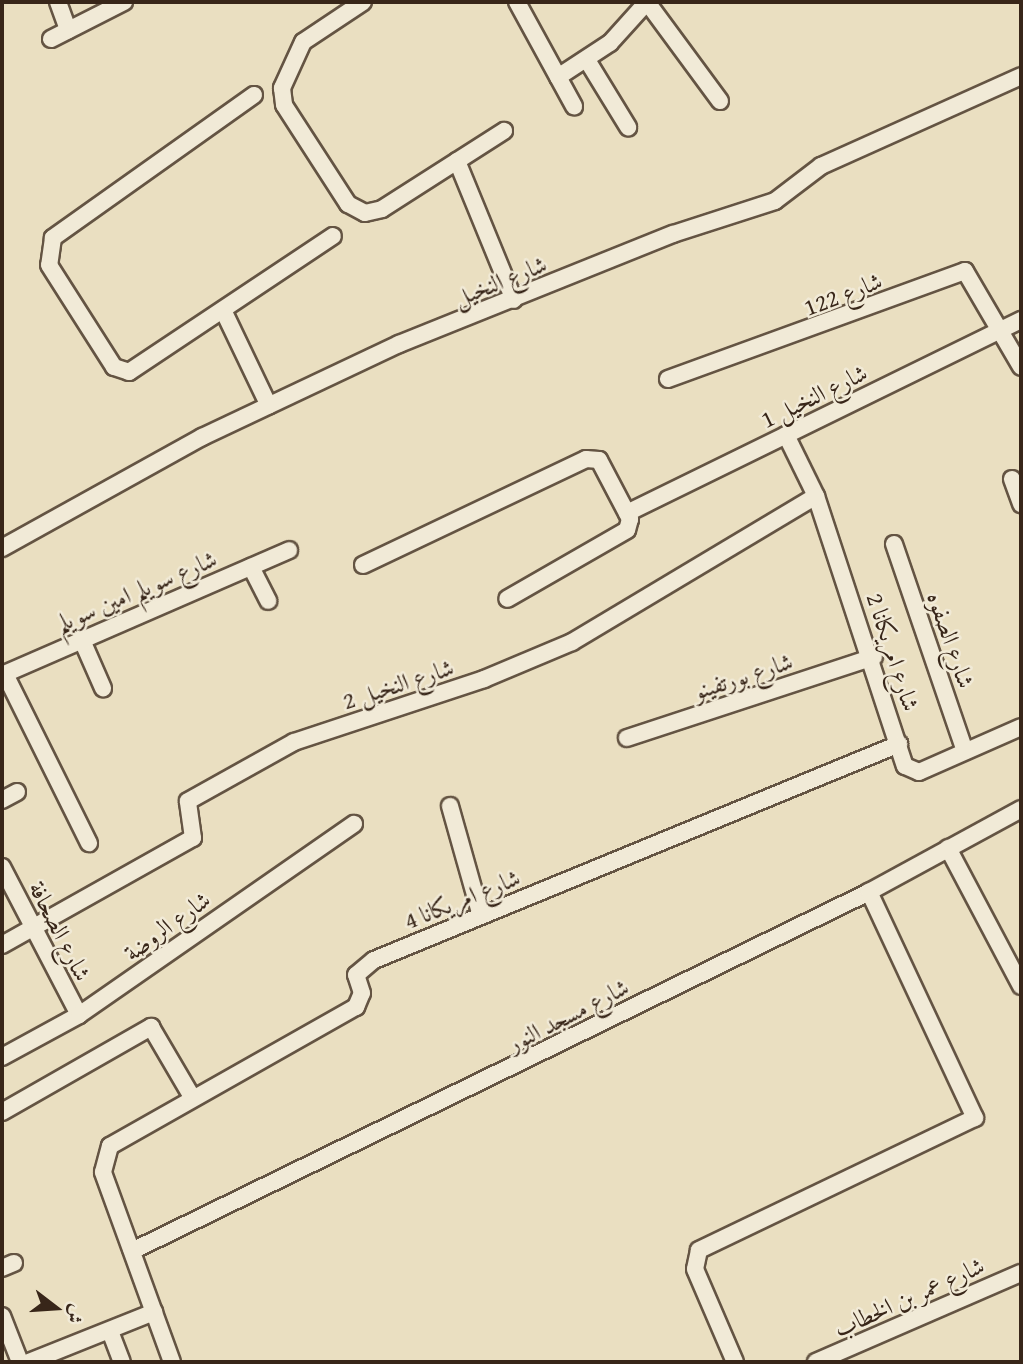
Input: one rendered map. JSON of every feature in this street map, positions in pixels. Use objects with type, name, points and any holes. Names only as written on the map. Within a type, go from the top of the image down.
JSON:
[{"type":"street","points":[[58,2],[68,30]]},
{"type":"street","points":[[51,39],[124,2]]},
{"type":"street","points":[[363,2],[292,55],[282,88],[288,112],[348,204],[365,213],[382,209],[504,131]]},
{"type":"street","points":[[517,2],[574,106]]},
{"type":"street","points":[[558,77],[587,60],[647,2],[720,101]]},
{"type":"street","points":[[587,60],[628,127]]},
{"type":"street","name":"شارع النخيل","points":[[2,548],[269,406],[399,344],[673,234],[775,201],[821,166],[1021,76]]},
{"type":"street","points":[[254,95],[53,238],[47,251],[49,265],[119,370],[135,369],[333,236]]},
{"type":"street","points":[[457,161],[514,300]]},
{"type":"street","name":"شارع 122","points":[[668,379],[965,271],[1003,329]]},
{"type":"street","points":[[223,310],[269,406]]},
{"type":"street","name":"شارع النخيل 1","points":[[627,513],[1021,320]]},
{"type":"street","points":[[1003,329],[1021,367]]},
{"type":"street","name":"شارع امريكانا 2","points":[[786,435],[816,496],[874,656],[898,744],[910,772],[1021,727]]},
{"type":"street","points":[[363,565],[591,458],[602,463],[627,513],[624,533],[507,599]]},
{"type":"street","points":[[1012,479],[1021,504]]},
{"type":"street","name":"شارع النخيل 2","points":[[34,930],[192,838],[188,801],[294,742],[484,679],[572,642],[816,496]]},
{"type":"street","name":"شارع الصفوه","points":[[894,544],[965,751]]},
{"type":"street","name":"شارع سويلم امين سويلم","points":[[3,674],[81,638],[289,551]]},
{"type":"street","points":[[251,566],[268,601]]},
{"type":"street","points":[[81,638],[103,688]]},
{"type":"street","name":"شارع بورتفينو","points":[[627,738],[874,656]]},
{"type":"street","points":[[3,674],[89,843]]},
{"type":"street","name":"شارع امريكانا 4","points":[[132,1251],[103,1161],[116,1141],[356,1007],[362,993],[356,975],[364,965],[898,744]]},
{"type":"street","points":[[2,800],[17,792]]},
{"type":"street","points":[[450,806],[481,916]]},
{"type":"street","name":"شارع مسجد النور","points":[[132,1251],[869,892],[1021,809]]},
{"type":"street","name":"شارع الروضة","points":[[2,1057],[79,1015],[354,824]]},
{"type":"street","points":[[948,848],[1021,986]]},
{"type":"street","name":"شارع الصحافة","points":[[2,867],[79,1015]]},
{"type":"street","points":[[735,1362],[695,1269],[699,1250],[975,1118],[869,892]]},
{"type":"street","points":[[2,945],[34,930]]},
{"type":"street","points":[[2,1112],[151,1027],[192,1097]]},
{"type":"street","points":[[132,1251],[172,1362]]},
{"type":"street","name":"شارع عمر بن الخطاب","points":[[816,1362],[1021,1273]]},
{"type":"street","points":[[29,1362],[56,1356],[154,1312]]},
{"type":"street","points":[[2,1316],[20,1362]]},
{"type":"street","points":[[110,1331],[121,1362]]}]
